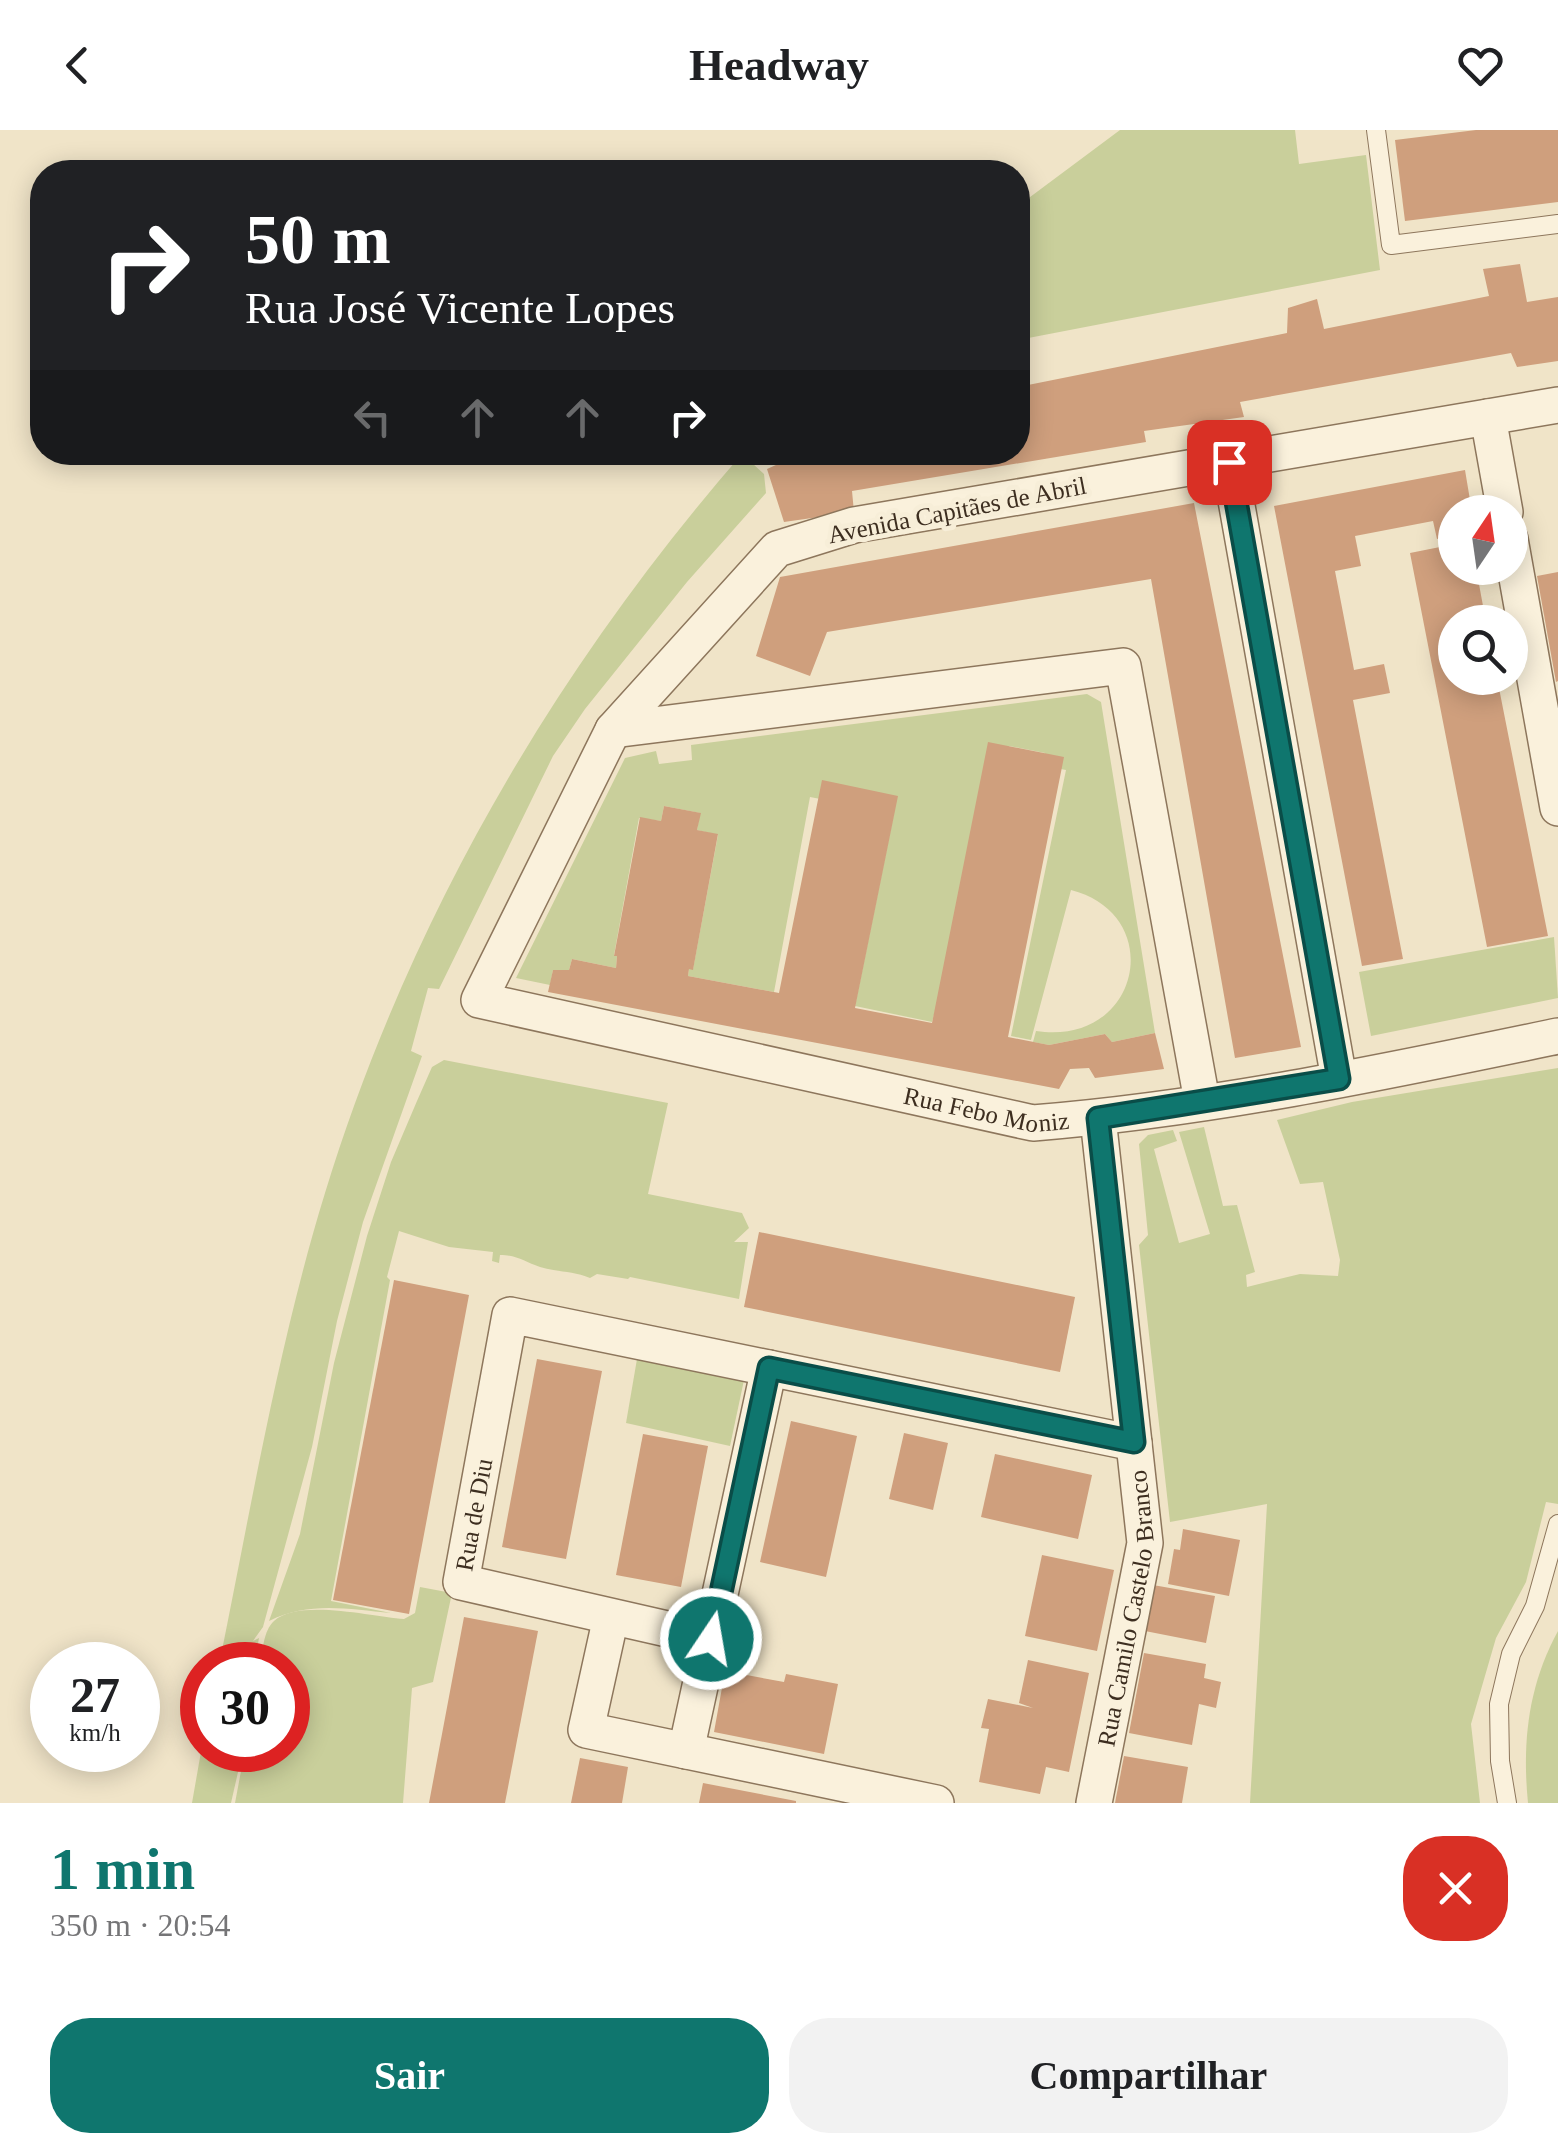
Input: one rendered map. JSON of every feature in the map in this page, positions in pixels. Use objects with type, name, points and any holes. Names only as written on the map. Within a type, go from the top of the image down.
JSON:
[{"type":"street","name":"Avenida Capitães de Abril","points":[[479,1000],[613,730],[778,550],[854,525],[1558,405]]},
{"type":"street","points":[[1488,417],[1502,495]]},
{"type":"street","points":[[1229,462],[1339,1079]]},
{"type":"street","points":[[1518,585],[1558,808]]},
{"type":"street","points":[[613,730],[1123,666],[1202,1101]]},
{"type":"street","name":"Rua Febo Moniz","points":[[479,1000],[1033,1123],[1098,1118],[1339,1079],[1558,1036]]},
{"type":"street","name":"Rua Camilo Castelo Branco","points":[[1094,1803],[1145,1543],[1098,1118]]},
{"type":"street","name":"Rua de Diu","points":[[711,1639],[460,1582],[510,1315],[769,1368]]},
{"type":"street","points":[[686,1751],[769,1368],[1134,1442]]},
{"type":"street","points":[[611,1616],[586,1730],[936,1803]]},
{"type":"lane","points":[[1376,130],[1392,245],[1558,224]]},
{"type":"lane","points":[[1507,1803],[1500,1761],[1499,1704],[1511,1654],[1536,1606],[1558,1524]]},
{"type":"green space","points":[[1120,130],[1295,130],[1299,164],[1366,155],[1380,270],[1030,338],[1030,197]]},
{"type":"green space","points":[[733,465],[754,465],[764,474],[766,493],[687,582],[585,709],[553,756],[439,989],[428,988],[411,1051],[422,1056],[363,1222],[337,1321],[312,1447],[263,1627],[253,1641],[259,1638],[258,1642],[224,1642],[293,1309],[359,1091],[399,992],[495,801],[610,622]]},
{"type":"green space","points":[[1087,694],[1101,702],[1155,1033],[1112,1042],[1105,1034],[1049,1045],[1033,1042],[1036,1031],[1071,1031],[1099,1019],[1118,1000],[1129,976],[1130,950],[1121,925],[1102,904],[1071,890],[1031,1040],[1011,1036],[1066,770],[1044,766],[1045,753],[1009,746],[932,1022],[855,1006],[894,813],[810,797],[774,992],[688,976],[689,969],[693,969],[718,835],[697,830],[700,813],[664,806],[661,821],[639,818],[614,955],[616,968],[572,959],[569,970],[553,970],[550,985],[516,978],[625,758],[656,751],[659,764],[692,760],[691,745]]},
{"type":"green space","points":[[1554,937],[1558,998],[1371,1036],[1359,972]]},
{"type":"green space","points":[[444,1060],[668,1103],[648,1194],[742,1213],[749,1228],[734,1242],[748,1242],[739,1299],[630,1277],[597,1274],[590,1278],[506,1255],[500,1255],[499,1263],[492,1261],[493,1252],[449,1247],[399,1231],[387,1277],[390,1280],[331,1601],[391,1613],[314,1609],[269,1621],[300,1534],[334,1363],[367,1236],[391,1162],[417,1101],[432,1067]]},
{"type":"green space","points":[[1558,1068],[1558,1504],[1546,1502],[1526,1582],[1496,1638],[1471,1724],[1480,1803],[1250,1803],[1267,1504],[1170,1522],[1139,1245],[1148,1235],[1139,1144],[1148,1135],[1173,1130],[1177,1141],[1154,1149],[1179,1243],[1210,1234],[1179,1132],[1204,1127],[1223,1206],[1237,1205],[1255,1272],[1246,1275],[1247,1287],[1300,1274],[1338,1276],[1340,1260],[1323,1182],[1300,1184],[1277,1120],[1352,1102]]},
{"type":"green space","points":[[637,1359],[744,1380],[730,1446],[626,1423]]},
{"type":"green space","points":[[420,1587],[452,1593],[433,1682],[412,1688],[403,1803],[235,1803],[241,1772],[310,1772],[310,1642],[265,1642],[270,1625],[285,1614],[300,1611],[404,1619],[415,1613]]},
{"type":"green space","points":[[1558,1631],[1558,1803],[1528,1803],[1526,1758],[1530,1715],[1540,1672]]},
{"type":"green space","points":[[197,1772],[238,1772],[231,1803],[192,1803]]},
{"type":"building","points":[[1476,130],[1558,130],[1558,202],[1405,221],[1395,140]]},
{"type":"building","points":[[1520,264],[1527,302],[1558,297],[1558,361],[1517,367],[1511,353],[1240,402],[1244,417],[1144,431],[1146,442],[1030,461],[1030,385],[1287,333],[1288,308],[1317,299],[1324,329],[1489,296],[1483,269]]},
{"type":"building","points":[[776,465],[1008,465],[852,491],[854,512],[784,522],[767,469]]},
{"type":"building","points":[[1465,470],[1469,495],[1438,495],[1438,539],[1433,521],[1355,536],[1361,566],[1335,571],[1354,670],[1384,664],[1390,693],[1353,700],[1403,959],[1362,966],[1274,506]]},
{"type":"building","points":[[1194,503],[1301,1047],[1235,1058],[1151,579],[827,632],[810,676],[756,656],[780,577]]},
{"type":"building","points":[[1438,547],[1438,585],[1479,585],[1483,605],[1438,605],[1438,695],[1500,695],[1548,936],[1487,947],[1410,553]]},
{"type":"building","points":[[1558,572],[1558,681],[1556,682],[1537,576]]},
{"type":"building","points":[[988,742],[1064,757],[1008,1037],[1049,1045],[1105,1034],[1112,1042],[1155,1033],[1164,1069],[1095,1078],[1089,1068],[1070,1069],[1059,1089],[548,992],[553,970],[569,970],[572,959],[616,968],[614,956],[640,817],[661,821],[664,806],[701,813],[697,830],[718,834],[693,970],[689,969],[688,976],[779,993],[822,780],[898,796],[855,1008],[932,1023]]},
{"type":"building","points":[[759,1232],[1075,1297],[1060,1372],[744,1307]]},
{"type":"building","points":[[394,1280],[469,1295],[409,1614],[333,1600]]},
{"type":"building","points":[[537,1359],[602,1371],[566,1559],[502,1547]]},
{"type":"building","points":[[791,1421],[857,1436],[826,1577],[760,1562]]},
{"type":"building","points":[[904,1433],[948,1443],[933,1510],[889,1499]]},
{"type":"building","points":[[643,1434],[708,1446],[681,1587],[616,1575]]},
{"type":"building","points":[[995,1454],[1092,1475],[1078,1539],[981,1517]]},
{"type":"building","points":[[1183,1529],[1240,1540],[1229,1596],[1168,1584],[1174,1549],[1180,1550]]},
{"type":"building","points":[[1042,1555],[1114,1570],[1097,1651],[1025,1636]]},
{"type":"building","points":[[1153,1585],[1215,1596],[1206,1643],[1145,1631]]},
{"type":"building","points":[[464,1617],[538,1631],[505,1803],[429,1803]]},
{"type":"building","points":[[1144,1653],[1206,1664],[1204,1678],[1221,1682],[1216,1708],[1199,1704],[1192,1745],[1129,1733]]},
{"type":"building","points":[[1028,1660],[1089,1673],[1069,1772],[1046,1767],[1040,1794],[979,1782],[989,1729],[981,1728],[988,1699],[1033,1708],[1019,1703]]},
{"type":"building","points":[[725,1671],[784,1682],[786,1674],[838,1684],[824,1754],[714,1732]]},
{"type":"building","points":[[1124,1756],[1188,1767],[1182,1803],[1115,1803]]},
{"type":"building","points":[[580,1758],[628,1767],[622,1803],[571,1803]]},
{"type":"building","points":[[703,1783],[796,1801],[796,1803],[699,1803]]},
{"type":"route","points":[[711,1639],[769,1368],[1134,1442],[1098,1118],[1339,1079],[1229,462]]}]
